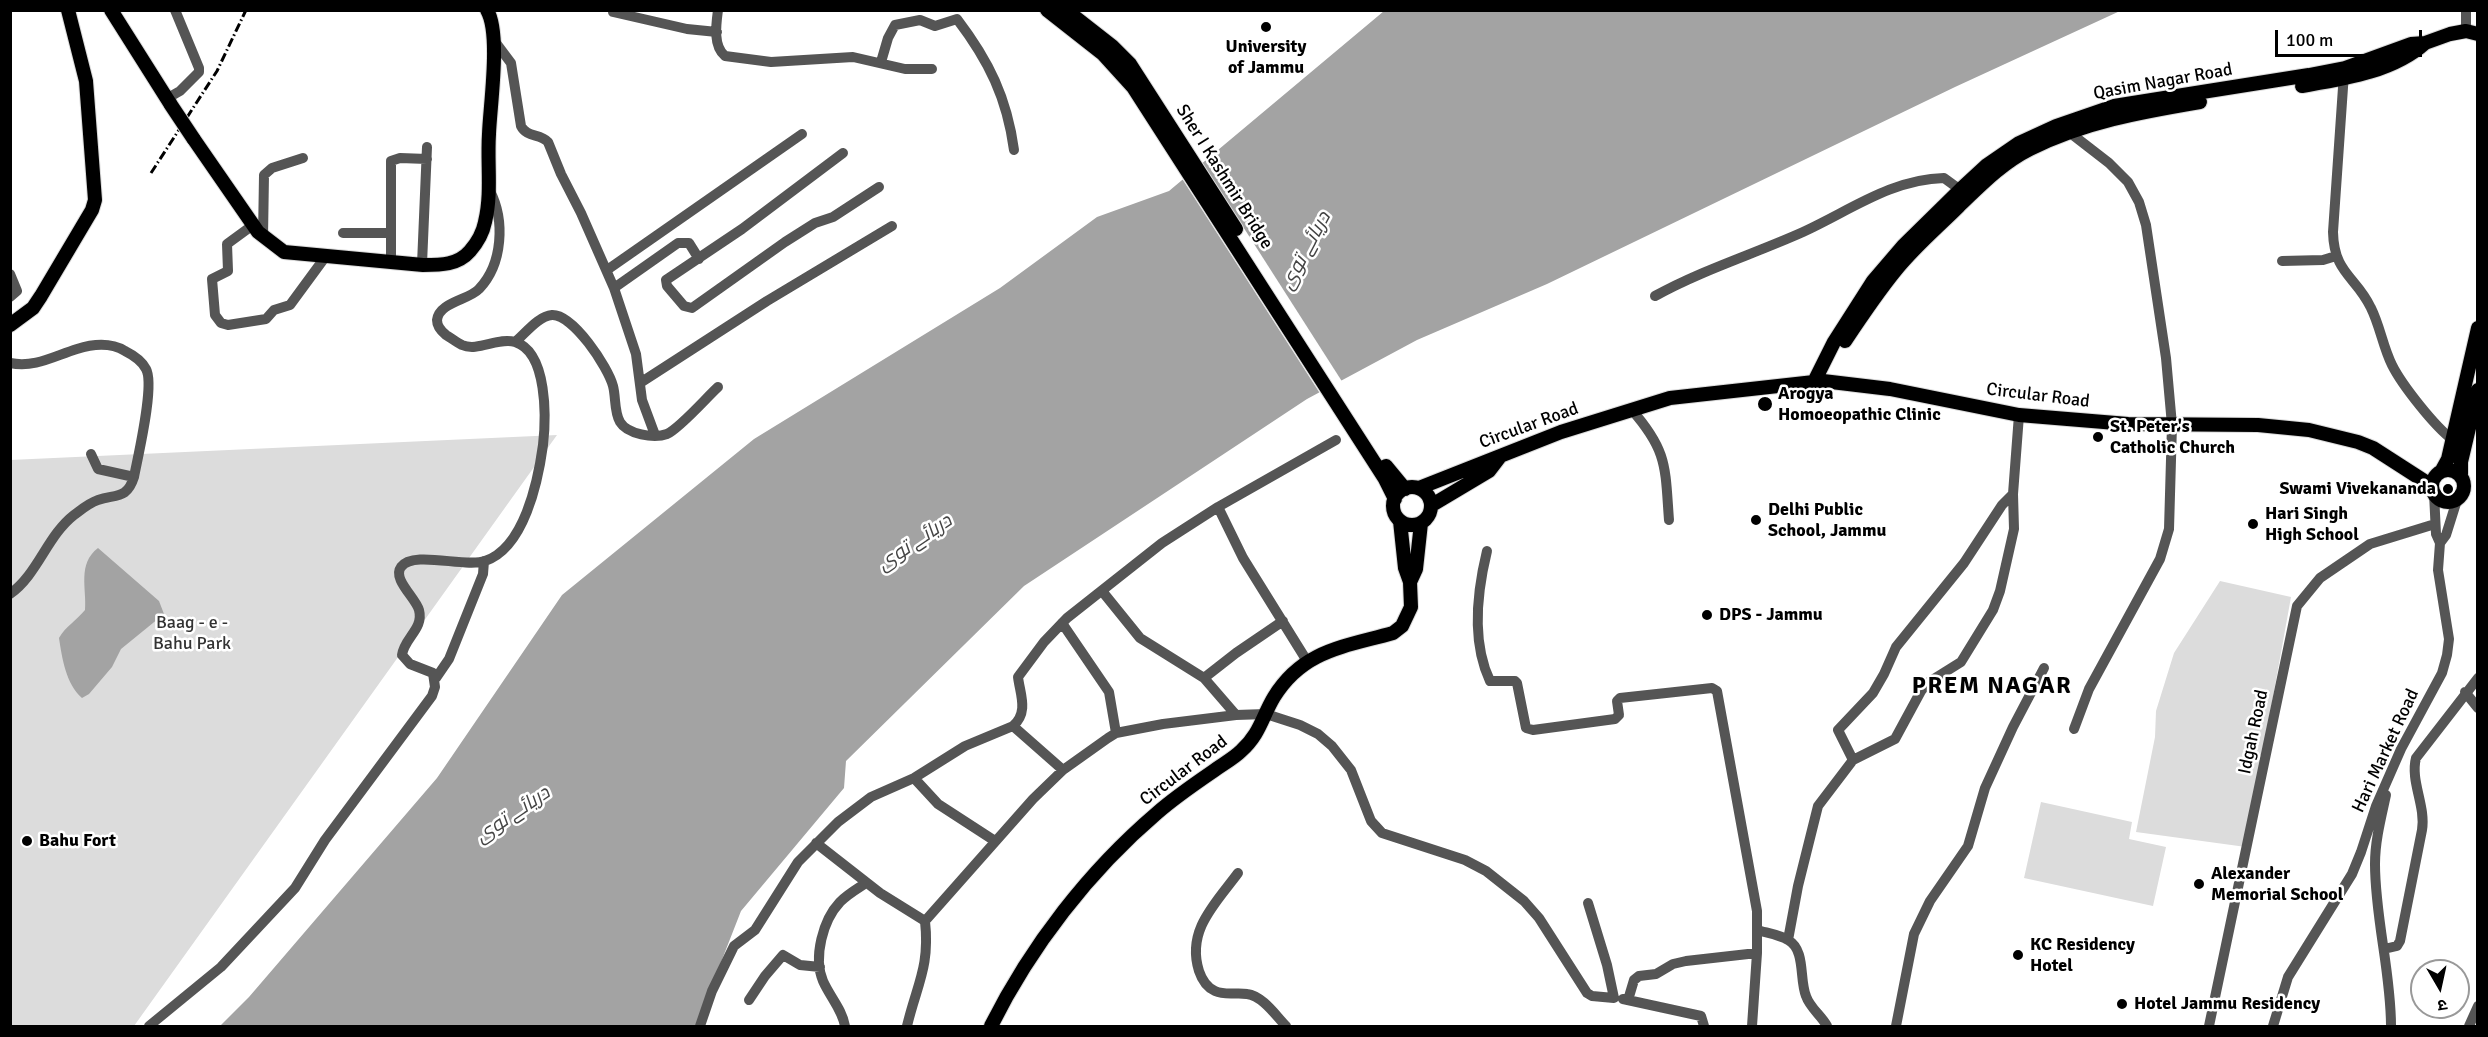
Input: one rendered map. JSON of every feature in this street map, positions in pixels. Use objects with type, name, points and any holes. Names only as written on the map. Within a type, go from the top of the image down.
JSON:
[{"type":"main road","points":[[10,325],[33,308],[92,210],[95,200],[87,81],[68,10]]},
{"type":"main road","points":[[111,10],[168,102],[252,225],[263,237],[284,252],[422,264],[453,262],[461,259],[470,251],[485,224],[490,191],[489,134],[493,39],[487,10]]},
{"type":"main road","points":[[1047,10],[1138,84]]},
{"type":"main road","points":[[1066,10],[1112,46],[1130,64],[1138,84]]},
{"type":"main road","name":"Qasim Nagar Road","points":[[1817,385],[1833,342],[1873,281],[1903,246],[1965,193],[2014,158],[2069,132],[2129,113],[2344,73],[2411,44],[2472,32]]},
{"type":"main road","name":"Qasim Nagar Road","points":[[1965,193],[1987,165],[2019,143],[2047,129],[2095,112],[2139,101],[2309,75],[2344,73]]},
{"type":"main road","name":"Sher I Kashmir Bridge","points":[[1138,84],[1389,477],[1406,492]]},
{"type":"main road","points":[[2478,328],[2448,459],[2433,480],[2433,490],[2444,502],[2457,500],[2468,480],[2461,462],[2478,390]]},
{"type":"main road","name":"Circular Road","points":[[1406,492],[1499,458],[1537,441],[1631,409],[1654,404],[1673,406],[1843,383],[1890,389],[2019,415],[2128,424],[2258,425],[2328,434],[2373,448],[2433,490]]},
{"type":"main road","points":[[1431,505],[1490,471],[1499,458]]},
{"type":"main road","points":[[2442,470],[2449,469],[2468,480]]},
{"type":"main road","points":[[1400,521],[1414,525],[1421,523],[1429,516],[1430,498],[1406,492],[1395,513],[1400,521],[1405,568],[1410,582]]},
{"type":"main road","points":[[1410,582],[1416,569],[1421,523]]},
{"type":"main road","name":"Circular Road","points":[[991,1026],[1035,954],[1101,866],[1158,812],[1240,753],[1259,730],[1283,684],[1295,670],[1324,653],[1394,633],[1402,626],[1411,607],[1410,582]]},
{"type":"street","points":[[168,102],[199,72],[200,68],[175,10]]},
{"type":"street","points":[[718,10],[718,48],[722,54],[743,60],[771,62],[853,57],[905,69],[932,69]]},
{"type":"street","points":[[920,10],[927,21],[933,25],[952,19],[974,41],[997,83],[1010,119],[1014,150]]},
{"type":"street","points":[[2466,10],[2472,32]]},
{"type":"street","points":[[613,12],[687,29],[717,32]]},
{"type":"street","points":[[881,62],[892,27],[914,20],[927,21]]},
{"type":"street","points":[[493,39],[511,63],[521,126],[548,142],[607,270],[636,354],[645,408],[656,435]]},
{"type":"street","points":[[2344,73],[2333,232],[2336,256],[2341,267],[2371,306],[2388,355],[2400,378],[2439,427],[2453,440]]},
{"type":"street","points":[[2069,132],[2109,163],[2128,182],[2139,202],[2150,241],[2166,358],[2172,425],[2169,529],[2166,543],[2160,559],[2089,689],[2074,729]]},
{"type":"street","points":[[607,270],[802,134]]},
{"type":"street","points":[[422,264],[427,147]]},
{"type":"street","points":[[843,153],[665,282],[667,286],[688,308],[698,304],[785,242],[815,223],[833,217],[879,187]]},
{"type":"street","points":[[263,237],[264,175],[272,168],[303,158]]},
{"type":"street","points":[[391,262],[392,161],[400,158],[427,159]]},
{"type":"street","points":[[1655,296],[1685,279],[1803,232],[1875,195],[1933,178],[1944,178],[1965,193]]},
{"type":"street","points":[[490,191],[497,205],[500,231],[496,257],[479,290],[444,309],[437,320],[441,331],[462,345],[470,347],[515,342],[546,316],[559,316],[565,319],[579,332],[606,369],[614,387],[620,422],[629,430],[656,435],[669,433],[718,387]]},
{"type":"street","points":[[252,225],[227,244],[228,271],[212,279],[213,309],[221,323],[228,325],[266,319],[274,310],[290,305],[326,256]]},
{"type":"street","points":[[640,383],[768,301],[892,226]]},
{"type":"street","points":[[343,233],[391,234]]},
{"type":"street","points":[[614,288],[678,243],[689,243],[699,259]]},
{"type":"street","points":[[2282,261],[2323,260],[2336,256]]},
{"type":"street","points":[[10,274],[17,291],[10,297]]},
{"type":"street","points":[[436,678],[433,673],[410,664],[402,655],[403,647],[418,626],[420,618],[413,598],[399,578],[399,570],[402,565],[416,560],[473,563],[484,561],[500,553],[516,537],[526,517],[543,449],[546,419],[540,376],[533,357],[527,349],[515,342]]},
{"type":"street","points":[[10,363],[32,364],[75,349],[100,344],[118,347],[141,362],[146,369],[149,387],[131,486],[124,494],[93,502],[72,517],[52,539],[29,576],[10,594]]},
{"type":"street","points":[[1631,409],[1652,436],[1662,455],[1669,520]]},
{"type":"street","points":[[1788,940],[1798,886],[1818,806],[1853,760],[1895,739],[1921,691],[1929,682],[1956,666],[1966,656],[1993,610],[2000,591],[2014,529],[2013,494],[2019,415]]},
{"type":"street","points":[[700,1026],[712,991],[734,946],[754,930],[789,874],[838,822],[865,801],[914,778],[965,746],[1013,726],[1019,720],[1023,710],[1018,676],[1062,623],[1162,543],[1218,507],[1336,440]]},
{"type":"street","points":[[91,454],[98,469],[134,477]]},
{"type":"street","points":[[2433,490],[2436,534],[2440,543],[2446,536],[2457,500]]},
{"type":"street","points":[[1853,760],[1838,730],[1873,693],[1896,647],[1965,563],[2002,505],[2013,494]]},
{"type":"street","points":[[1218,507],[1236,546],[1307,661]]},
{"type":"street","name":"Idgah Road","points":[[2209,1026],[2297,606],[2320,578],[2370,544],[2435,524]]},
{"type":"street","name":"Hari Market Road","points":[[2273,1026],[2289,977],[2352,874],[2376,806],[2401,749],[2442,673],[2447,655],[2447,618],[2438,570],[2440,543]]},
{"type":"street","points":[[1487,550],[1478,596],[1480,648],[1490,681],[1515,681],[1517,683],[1526,728],[1533,730],[1615,719],[1619,715],[1617,699],[1620,698],[1712,688],[1718,691],[1757,911],[1757,953],[1752,1026]]},
{"type":"street","points":[[149,1026],[221,967],[295,888],[326,840],[432,696],[436,678],[449,659],[483,574],[484,561]]},
{"type":"street","points":[[1102,591],[1146,643],[1204,678],[1236,715]]},
{"type":"street","points":[[1204,678],[1236,652],[1283,621]]},
{"type":"street","points":[[1062,623],[1109,692],[1116,734]]},
{"type":"street","points":[[1896,1026],[1914,934],[1930,901],[1968,846],[1985,788],[2044,668]]},
{"type":"street","points":[[2385,949],[2397,946],[2400,941],[2422,830],[2423,813],[2414,766],[2416,758],[2478,678]]},
{"type":"street","points":[[2465,692],[2478,708]]},
{"type":"street","points":[[906,1026],[926,966],[925,921],[1033,799],[1063,771],[1116,734],[1163,724],[1236,715],[1266,714],[1300,725],[1332,746],[1351,770],[1371,821],[1382,833],[1465,860],[1486,871],[1524,901],[1539,918],[1589,995],[1628,1000],[1701,1016],[1704,1026]]},
{"type":"street","points":[[1013,726],[1063,771]]},
{"type":"street","points":[[914,778],[938,804],[995,841]]},
{"type":"street","points":[[2388,780],[2375,862],[2391,1000],[2391,1026]]},
{"type":"street","points":[[816,843],[866,883],[925,921]]},
{"type":"street","points":[[1238,873],[1197,933],[1195,944],[1197,967],[1207,987],[1227,994],[1248,994],[1257,997],[1286,1026]]},
{"type":"street","points":[[845,1026],[843,1015],[824,982],[820,967],[820,947],[835,909],[850,894],[866,883]]},
{"type":"street","points":[[1588,903],[1607,965],[1614,998]]},
{"type":"street","points":[[1757,930],[1788,940],[1799,953],[1802,983],[1809,1002],[1827,1026]]},
{"type":"street","points":[[1628,1000],[1634,980],[1639,976],[1656,974],[1672,964],[1686,961],[1757,953]]},
{"type":"street","points":[[749,1000],[783,955],[800,965],[820,967]]},
{"type":"street","points":[[2469,1026],[2476,1011]]},
{"type":"green space","name":"Baag - e - Bahu Park","points":[[557,435],[134,1026],[11,1026],[10,460]]},
{"type":"green space","points":[[2220,581],[2291,597],[2246,847],[2136,832],[2155,737],[2156,711],[2174,653]]},
{"type":"green space","points":[[2041,802],[2132,822],[2129,839],[2166,847],[2153,906],[2024,878]]},
{"type":"water","name":"دریائے توی","points":[[1384,11],[2120,11],[1955,87],[1547,284],[1417,340],[1307,399],[1024,586],[846,761],[844,788],[741,911],[696,1026],[220,1026],[249,997],[437,778],[562,595],[754,439],[1000,288],[1097,217],[1169,191]]},
{"type":"water","points":[[98,548],[159,601],[164,614],[121,649],[112,667],[89,694],[82,698],[68,678],[59,638],[85,610],[85,569],[91,554]]},
{"type":"pier","points":[[1201,161],[1343,383],[1321,395],[1181,177]]},
{"type":"railway","points":[[151,173],[217,71],[246,10]]},
{"type":"place","name":"University of Jammu","points":[[1266,27]]},
{"type":"place","name":"Arogya Homoeopathic Clinic","points":[[1765,404]]},
{"type":"place","name":"St. Peter's Catholic Church","points":[[2098,437]]},
{"type":"place","name":"Swami Vivekananda","points":[[2448,489]]},
{"type":"place","name":"Delhi Public School, Jammu","points":[[1756,520]]},
{"type":"place","name":"Hari Singh High School","points":[[2253,524]]},
{"type":"place","name":"DPS - Jammu","points":[[1707,615]]},
{"type":"place","name":"Bahu Fort","points":[[27,841]]},
{"type":"place","name":"Alexander Memorial School","points":[[2199,884]]},
{"type":"place","name":"KC Residency Hotel","points":[[2018,955]]},
{"type":"place","name":"Hotel Jammu Residency","points":[[2122,1004]]},
{"type":"district","name":"PREM NAGAR","points":[[1992,687]]}]
